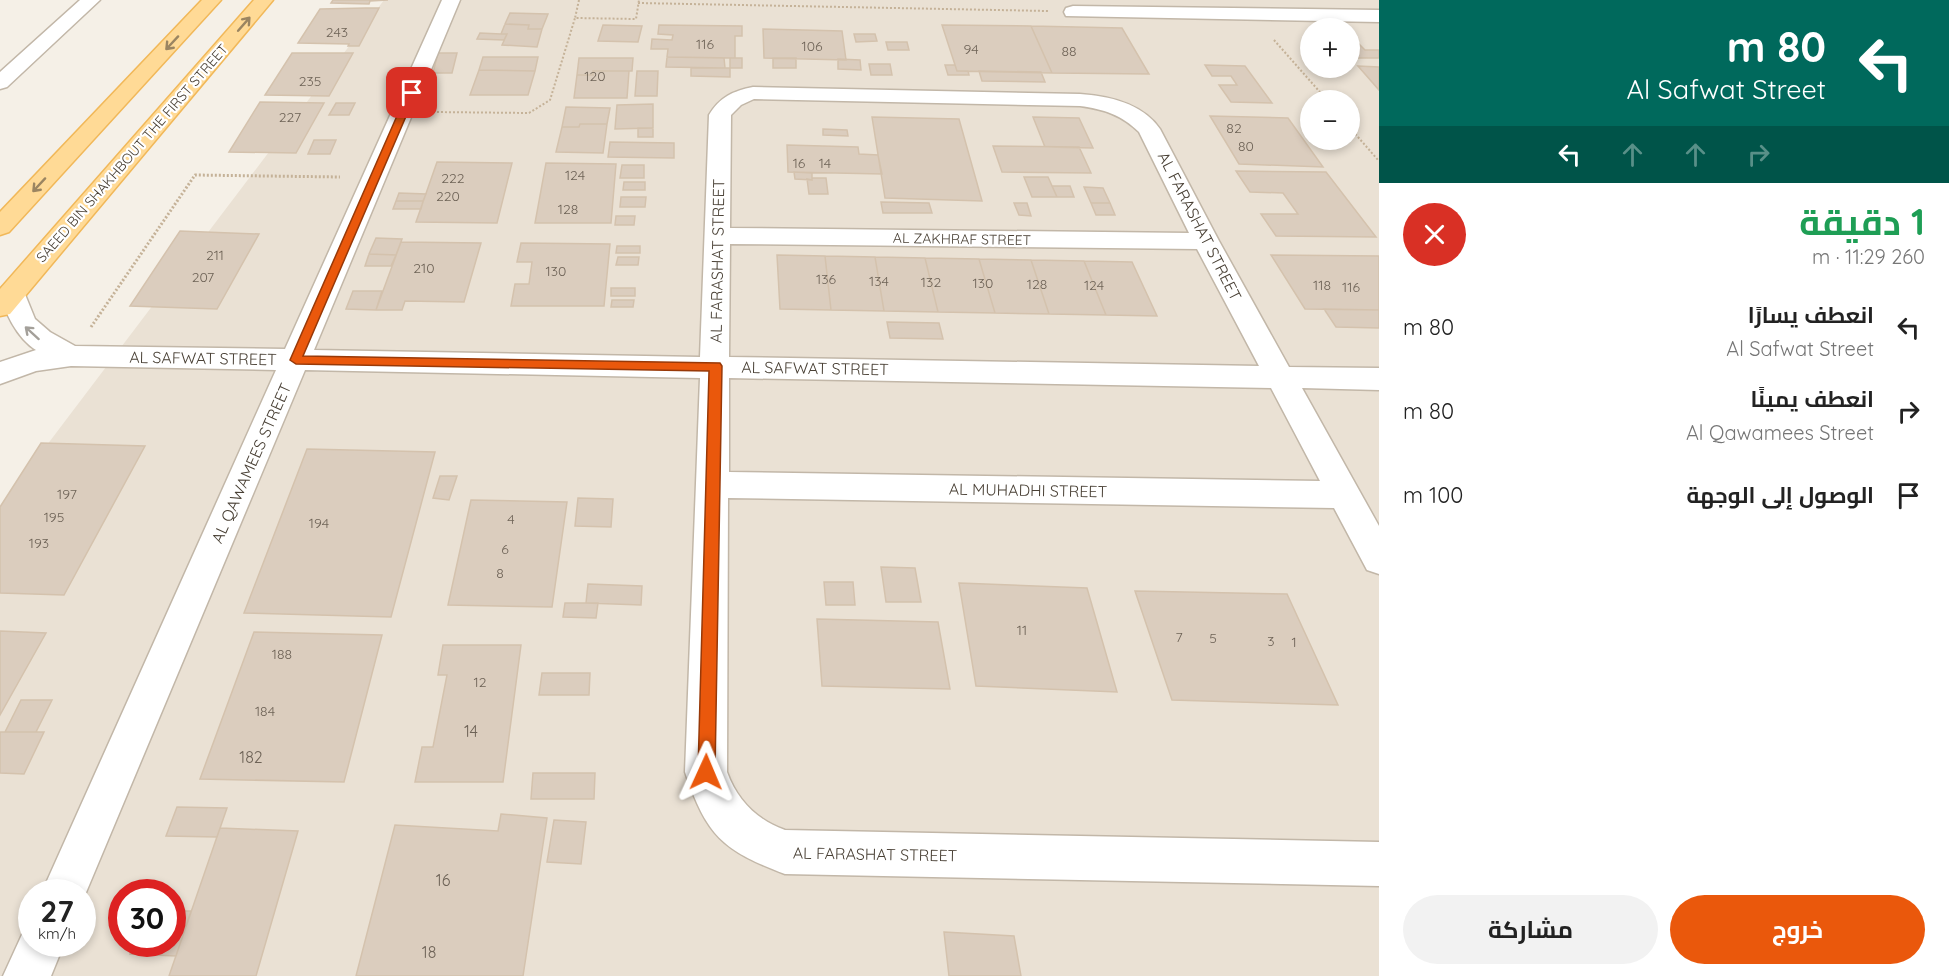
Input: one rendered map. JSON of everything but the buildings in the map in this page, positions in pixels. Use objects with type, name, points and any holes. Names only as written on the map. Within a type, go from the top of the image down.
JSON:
[{"type":"main road","points":[[0,227],[212,0]]},
{"type":"main road","name":"SAEED BIN SHAKHBOUT THE FIRST STREET","points":[[6,300],[264,0]]},
{"type":"street","points":[[0,83],[91,0]]},
{"type":"street","name":"AL QAWAMEES STREET","points":[[70,879],[451,0]]},
{"type":"street","points":[[1074,12],[1379,16]]},
{"type":"street","name":"AL FARASHAT STREET","points":[[1379,559],[1206,242],[1149,129],[1139,117],[1122,108],[1101,102],[1080,100],[753,93],[730,101],[720,115],[714,485],[706,772],[715,799],[733,823],[757,842],[785,852],[1379,864]]},
{"type":"street","name":"AL ZAKHRAF STREET","points":[[717,236],[1206,242]]},
{"type":"street","name":"AL SAFWAT STREET","points":[[6,300],[31,334],[71,357]]},
{"type":"street","name":"AL SAFWAT STREET","points":[[0,373],[33,362],[71,357],[716,366],[1379,379]]},
{"type":"street","name":"AL MUHADHI STREET","points":[[714,485],[1343,495]]},
{"type":"street","points":[[27,976],[35,957]]},
{"type":"path","points":[[404,112],[529,113],[541,108],[550,100],[579,0]]},
{"type":"path","points":[[575,18],[636,20],[638,2],[1074,12]]},
{"type":"path","points":[[1252,14],[1317,90]]},
{"type":"path","points":[[1360,139],[1379,161]]},
{"type":"path","points":[[71,357],[195,175],[375,177]]},
{"type":"shaded area","points":[[384,0],[1379,0],[1379,976],[0,976],[0,507]]},
{"type":"route","points":[[412,93],[296,360],[716,366],[706,772]]}]
